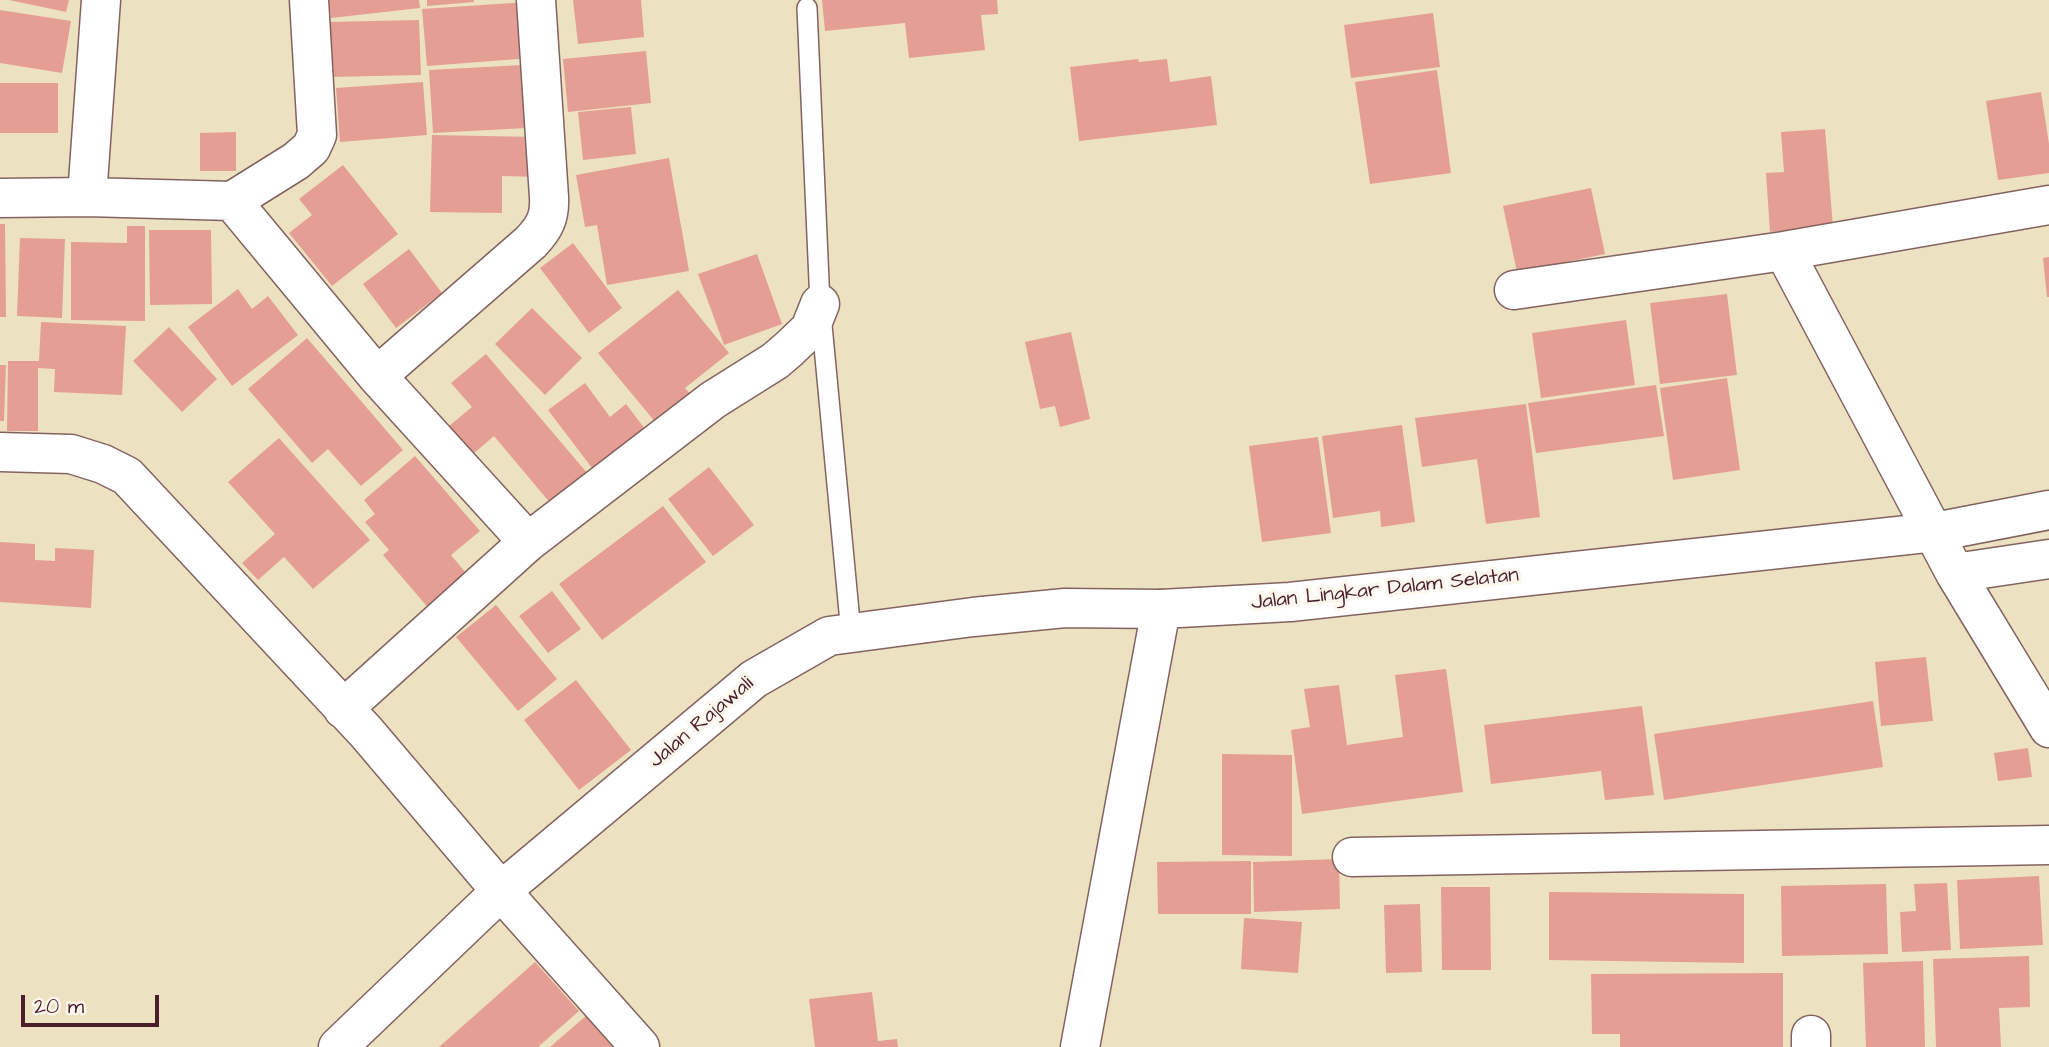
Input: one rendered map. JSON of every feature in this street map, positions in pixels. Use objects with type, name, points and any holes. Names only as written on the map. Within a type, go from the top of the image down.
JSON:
[{"type":"street","points":[[87,197],[101,0]]},
{"type":"street","points":[[0,198],[87,197],[232,201],[296,161],[311,148],[317,135],[309,0]]},
{"type":"street","points":[[377,376],[531,242],[545,226],[550,212],[536,0]]},
{"type":"street","points":[[232,201],[377,376],[528,542]]},
{"type":"street","points":[[1514,290],[1784,251],[2049,205]]},
{"type":"street","points":[[1784,251],[1955,573],[2049,728]]},
{"type":"street","points":[[342,709],[528,542],[713,400],[775,361],[810,330],[820,304]]},
{"type":"street","points":[[0,452],[71,454],[103,464],[127,476],[366,732],[501,891],[640,1047]]},
{"type":"street","name":"Jalan Lingkar Dalam Selatan","points":[[1161,609],[1290,602],[1935,532],[2049,510]]},
{"type":"street","points":[[1955,573],[2049,559]]},
{"type":"street","name":"Jalan Rajawali","points":[[338,1047],[501,891],[754,679],[829,636],[1065,608],[1161,609]]},
{"type":"street","points":[[1080,1047],[1161,609]]},
{"type":"street","points":[[1352,857],[2049,845]]},
{"type":"lane","points":[[807,8],[820,304],[851,633]]},
{"type":"building","points":[[9,0],[69,0],[66,12]]},
{"type":"building","points":[[329,0],[419,0],[420,8],[331,18]]},
{"type":"building","points":[[427,0],[474,0],[474,2],[427,6]]},
{"type":"building","points":[[573,0],[641,0],[644,37],[578,44]]},
{"type":"building","points":[[822,0],[997,0],[998,14],[981,15],[985,50],[909,58],[905,23],[825,31]]},
{"type":"building","points":[[528,2],[531,58],[427,66],[422,9]]},
{"type":"building","points":[[0,10],[71,21],[62,73],[0,63]]},
{"type":"building","points":[[1433,13],[1440,67],[1351,78],[1344,25]]},
{"type":"building","points":[[419,20],[421,75],[329,77],[328,22]]},
{"type":"building","points":[[646,51],[651,103],[568,112],[563,59]]},
{"type":"building","points":[[1138,59],[1139,62],[1167,59],[1170,82],[1211,76],[1217,125],[1079,141],[1070,67]]},
{"type":"building","points":[[523,65],[527,128],[433,133],[429,70]]},
{"type":"building","points":[[1437,70],[1451,173],[1370,184],[1355,82]]},
{"type":"building","points":[[423,82],[427,135],[340,142],[336,88]]},
{"type":"building","points":[[0,83],[58,83],[58,133],[0,133]]},
{"type":"building","points":[[2041,92],[2049,144],[2049,173],[1998,180],[1986,101]]},
{"type":"building","points":[[631,107],[636,154],[583,160],[578,112]]},
{"type":"building","points":[[1825,129],[1833,227],[1770,232],[1766,173],[1784,172],[1781,132]]},
{"type":"building","points":[[236,132],[236,171],[200,171],[200,133]]},
{"type":"building","points":[[432,135],[538,137],[538,177],[502,176],[502,213],[430,212]]},
{"type":"building","points":[[669,158],[689,271],[607,285],[597,225],[585,227],[576,175]]},
{"type":"building","points":[[343,165],[398,234],[332,286],[289,233],[312,215],[299,199]]},
{"type":"building","points":[[1591,188],[1605,254],[1517,272],[1503,206]]},
{"type":"building","points":[[0,224],[5,224],[6,317],[0,317]]},
{"type":"building","points":[[127,226],[145,226],[145,321],[71,320],[71,242],[127,243]]},
{"type":"building","points":[[149,230],[211,230],[212,304],[150,305]]},
{"type":"building","points":[[20,238],[65,239],[62,318],[17,316]]},
{"type":"building","points":[[573,243],[622,308],[589,333],[540,268]]},
{"type":"building","points":[[409,249],[442,293],[396,328],[363,284]]},
{"type":"building","points":[[757,254],[782,324],[724,345],[698,274]]},
{"type":"building","points":[[2049,257],[2049,297],[2047,297],[2043,258]]},
{"type":"building","points":[[238,289],[252,309],[268,296],[298,335],[232,386],[188,327]]},
{"type":"building","points":[[678,290],[729,353],[685,388],[691,395],[656,423],[598,353]]},
{"type":"building","points":[[1727,294],[1737,375],[1660,384],[1650,303]]},
{"type":"building","points":[[532,308],[582,358],[545,395],[495,344]]},
{"type":"building","points":[[1626,320],[1635,385],[1541,398],[1532,333]]},
{"type":"building","points":[[41,322],[126,326],[122,395],[54,392],[55,369],[38,368],[38,431],[7,431],[8,361],[39,361]]},
{"type":"building","points":[[169,327],[217,379],[182,412],[133,361]]},
{"type":"building","points":[[1071,332],[1090,419],[1060,427],[1055,406],[1040,409],[1025,342]]},
{"type":"building","points":[[307,338],[403,450],[361,486],[328,449],[312,463],[248,389]]},
{"type":"building","points":[[486,354],[588,474],[551,504],[494,436],[473,454],[449,426],[472,407],[451,383]]},
{"type":"building","points":[[0,365],[6,365],[4,421],[0,421]]},
{"type":"building","points":[[1727,378],[1740,470],[1673,480],[1660,388]]},
{"type":"building","points":[[585,383],[610,417],[626,404],[645,429],[592,468],[548,410]]},
{"type":"building","points":[[1656,385],[1664,436],[1536,453],[1528,403]]},
{"type":"building","points":[[1526,404],[1540,517],[1486,524],[1477,459],[1422,467],[1415,418]]},
{"type":"building","points":[[1402,425],[1415,522],[1381,527],[1380,511],[1333,518],[1322,436]]},
{"type":"building","points":[[1318,437],[1331,533],[1262,542],[1249,446]]},
{"type":"building","points":[[279,438],[370,540],[313,589],[284,557],[258,580],[242,563],[275,534],[228,482]]},
{"type":"building","points":[[415,456],[480,531],[451,555],[470,578],[431,611],[383,555],[389,550],[365,522],[375,514],[364,500]]},
{"type":"building","points":[[709,467],[754,525],[713,556],[668,499]]},
{"type":"building","points":[[663,506],[706,562],[602,640],[559,584]]},
{"type":"building","points":[[0,542],[35,544],[35,560],[55,561],[55,548],[94,550],[91,608],[0,602]]},
{"type":"building","points":[[552,591],[581,629],[548,653],[519,616]]},
{"type":"building","points":[[496,605],[557,679],[518,711],[456,637]]},
{"type":"building","points":[[1926,657],[1933,721],[1881,726],[1875,662]]},
{"type":"building","points":[[1446,669],[1463,792],[1302,814],[1291,730],[1310,727],[1304,689],[1339,685],[1347,745],[1403,737],[1395,675]]},
{"type":"building","points":[[576,680],[631,750],[579,790],[524,720]]},
{"type":"building","points":[[1873,701],[1883,767],[1664,800],[1654,734]]},
{"type":"building","points":[[1642,706],[1654,795],[1605,800],[1601,771],[1491,784],[1484,725]]},
{"type":"building","points":[[2028,748],[2032,777],[1998,781],[1994,753]]},
{"type":"building","points":[[1222,754],[1292,755],[1292,856],[1222,855]]},
{"type":"building","points":[[1339,859],[1340,909],[1254,912],[1253,862]]},
{"type":"building","points":[[1251,861],[1251,914],[1158,914],[1157,862]]},
{"type":"building","points":[[2039,876],[2043,945],[1960,949],[1957,880]]},
{"type":"building","points":[[1947,883],[1951,950],[1902,952],[1900,912],[1916,911],[1914,884]]},
{"type":"building","points":[[1886,884],[1888,954],[1782,956],[1781,886]]},
{"type":"building","points":[[1441,887],[1490,887],[1491,970],[1442,970]]},
{"type":"building","points":[[1549,892],[1744,894],[1744,963],[1549,960]]},
{"type":"building","points":[[1420,904],[1422,972],[1386,973],[1384,905]]},
{"type":"building","points":[[1244,918],[1302,922],[1298,973],[1241,969]]},
{"type":"building","points":[[2029,956],[2030,1007],[1999,1008],[2001,1047],[1936,1047],[1933,959]]},
{"type":"building","points":[[1923,961],[1925,1047],[1866,1047],[1863,963]]},
{"type":"building","points":[[535,962],[579,1011],[538,1047],[439,1047]]},
{"type":"building","points":[[1783,973],[1783,1047],[1620,1047],[1620,1034],[1592,1034],[1591,974]]},
{"type":"building","points":[[872,992],[878,1041],[897,1039],[898,1047],[815,1047],[809,999]]},
{"type":"building","points":[[587,1015],[615,1047],[550,1047]]}]
